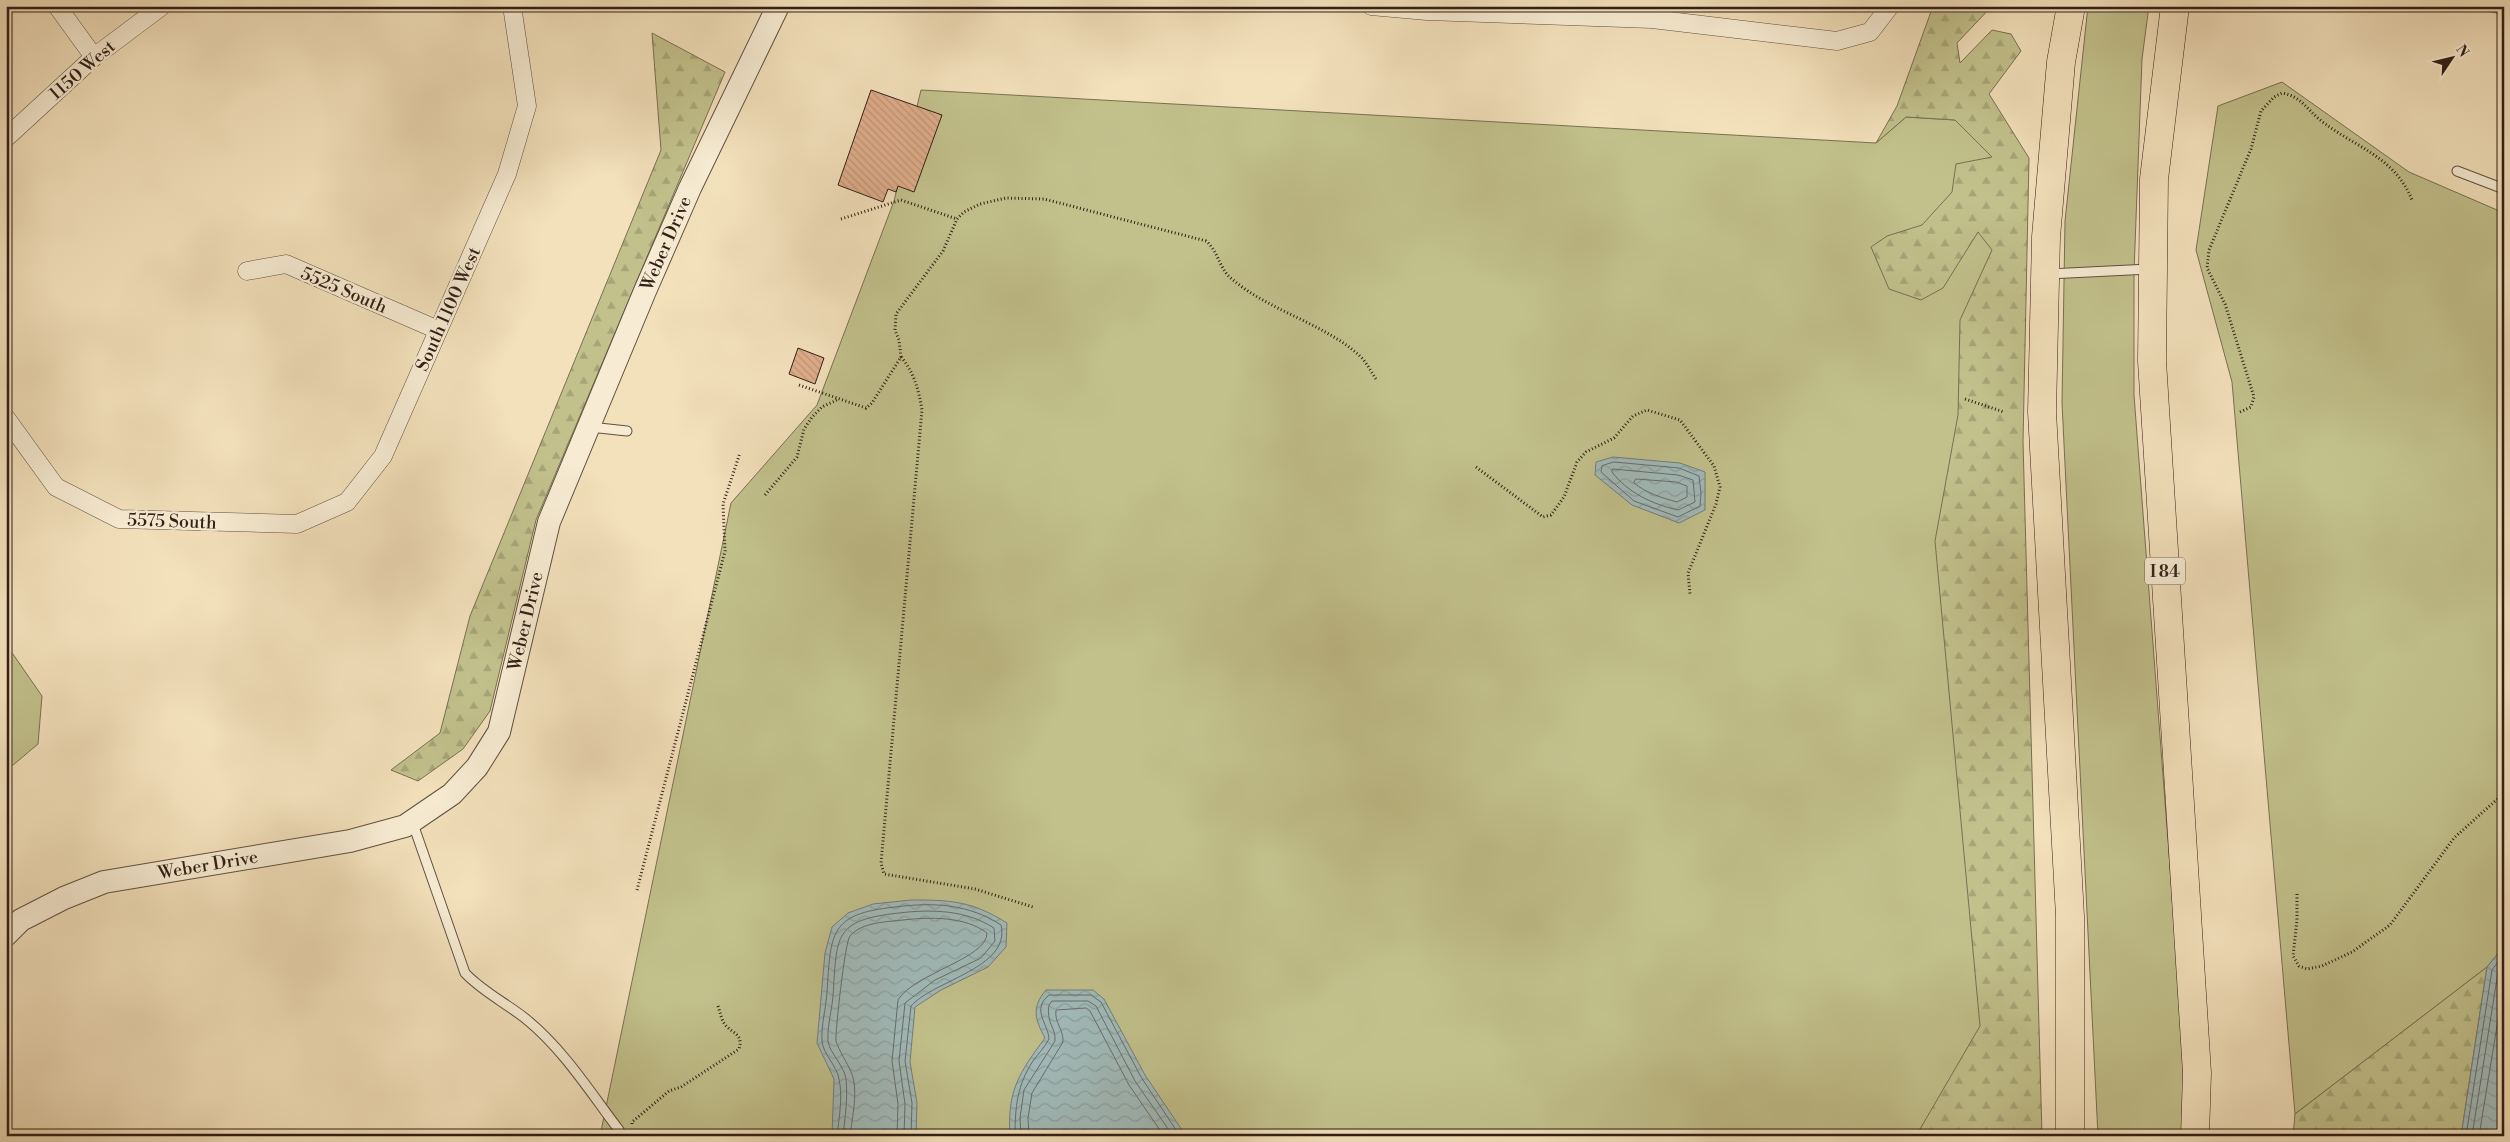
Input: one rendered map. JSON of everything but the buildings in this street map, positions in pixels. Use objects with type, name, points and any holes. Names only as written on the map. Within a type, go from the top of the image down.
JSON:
[{"type":"highway","points":[[2070,1136],[2070,916],[2042,412],[2046,237],[2062,62],[2071,6]]},
{"type":"highway","name":"I 84","points":[[2175,6],[2154,179],[2152,361],[2197,1073],[2195,1136]]},
{"type":"street","points":[[58,6],[94,56]]},
{"type":"street","name":"1150 West","points":[[6,138],[94,56],[162,6]]},
{"type":"street","name":"South 1100 West","points":[[347,502],[383,456],[507,174],[527,106],[512,6]]},
{"type":"street","name":"Weber Drive","points":[[6,935],[21,920],[64,898],[104,882],[350,841],[405,826],[452,794],[477,767],[500,732],[549,522],[593,427],[690,188],[778,6]]},
{"type":"street","points":[[1371,6],[1427,11],[1652,19],[1837,41],[1870,32],[1890,6]]},
{"type":"street","name":"5525 South","points":[[247,271],[286,264],[438,330]]},
{"type":"street","name":"5575 South","points":[[6,418],[56,487],[119,519],[297,524],[347,502]]},
{"type":"lane","points":[[2486,6],[2504,9]]},
{"type":"lane","points":[[2457,171],[2504,189]]},
{"type":"lane","points":[[2045,274],[2153,269]]},
{"type":"lane","points":[[593,427],[627,431]]},
{"type":"lane","points":[[412,821],[465,974],[476,985],[526,1019],[564,1056],[619,1130]]},
{"type":"path","points":[[2240,412],[2251,407],[2254,397],[2225,304],[2207,268],[2210,250],[2252,149],[2261,111],[2267,102],[2282,93],[2293,95],[2319,119],[2386,162],[2407,186],[2412,200]]},
{"type":"path","points":[[799,385],[866,408],[872,403],[893,373],[901,357],[899,340],[895,330],[896,314],[943,251],[957,220],[964,212],[980,204],[1006,198],[1044,199],[1206,241],[1213,247],[1221,267],[1230,278],[1253,295],[1342,342],[1362,358],[1376,379]]},
{"type":"path","points":[[842,219],[900,200],[957,220]]},
{"type":"path","points":[[901,357],[907,364],[919,392],[922,410],[881,863],[884,874],[975,889],[1033,907]]},
{"type":"path","points":[[765,495],[797,457],[804,429],[813,416],[822,407],[840,399]]},
{"type":"path","points":[[1966,399],[2004,412]]},
{"type":"path","points":[[1476,467],[1542,517],[1551,515],[1564,498],[1577,462],[1586,452],[1614,438],[1633,416],[1647,410],[1680,420],[1714,466],[1720,487],[1716,504],[1688,573],[1690,594]]},
{"type":"path","points":[[637,890],[725,551],[723,504],[740,453]]},
{"type":"path","points":[[2297,894],[2297,920],[2293,956],[2299,966],[2307,969],[2322,966],[2352,952],[2390,924],[2454,838],[2504,793]]},
{"type":"path","points":[[633,1129],[632,1122],[669,1091],[682,1087],[738,1049],[741,1042],[739,1036],[723,1022],[718,1006]]},
{"type":"green space","points":[[1933,6],[1992,6],[1957,43],[1960,63],[1992,30],[2011,34],[2021,51],[1989,94],[2029,158],[2023,442],[2042,1136],[1916,1136],[1980,1026],[1935,541],[1958,415],[1960,320],[1992,250],[1978,232],[1943,288],[1921,300],[1889,289],[1871,247],[1887,236],[1922,225],[1952,192],[1956,164],[1992,157],[1955,120],[1906,117],[1876,143],[1897,106]]},
{"type":"green space","points":[[2088,6],[2110,6],[2112,10],[2149,6],[2142,59],[2134,272],[2134,395],[2185,1064],[2181,1136],[2098,1136],[2062,403],[2065,221]]},
{"type":"green space","points":[[652,33],[725,72],[536,520],[490,711],[463,749],[418,781],[391,770],[440,733],[470,616],[661,150]]},
{"type":"green space","points":[[2282,82],[2409,172],[2504,213],[2504,946],[2487,967],[2295,1114],[2232,382],[2196,250],[2218,106]]},
{"type":"green space","points":[[921,90],[1876,143],[1906,117],[1956,120],[1992,157],[2004,1136],[600,1136],[731,503],[817,405],[894,201]]},
{"type":"green space","points":[[6,644],[42,696],[38,744],[6,771]]},
{"type":"green space","points":[[2487,967],[2461,1136],[2293,1136],[2295,1114]]},
{"type":"water","points":[[1613,457],[1680,463],[1705,472],[1705,510],[1679,523],[1632,505],[1595,475],[1596,462]]},
{"type":"water","points":[[911,900],[950,901],[983,910],[1007,923],[1006,947],[988,967],[941,990],[915,1007],[910,1062],[917,1103],[916,1136],[832,1136],[834,1079],[817,1043],[825,953],[832,927],[848,913],[873,904]]},
{"type":"water","points":[[2504,946],[2504,1136],[2461,1136],[2487,967]]},
{"type":"water","points":[[1046,990],[1093,990],[1104,999],[1145,1075],[1186,1136],[1010,1136],[1013,1094],[1028,1062],[1045,1038],[1037,1019],[1036,1008]]}]
